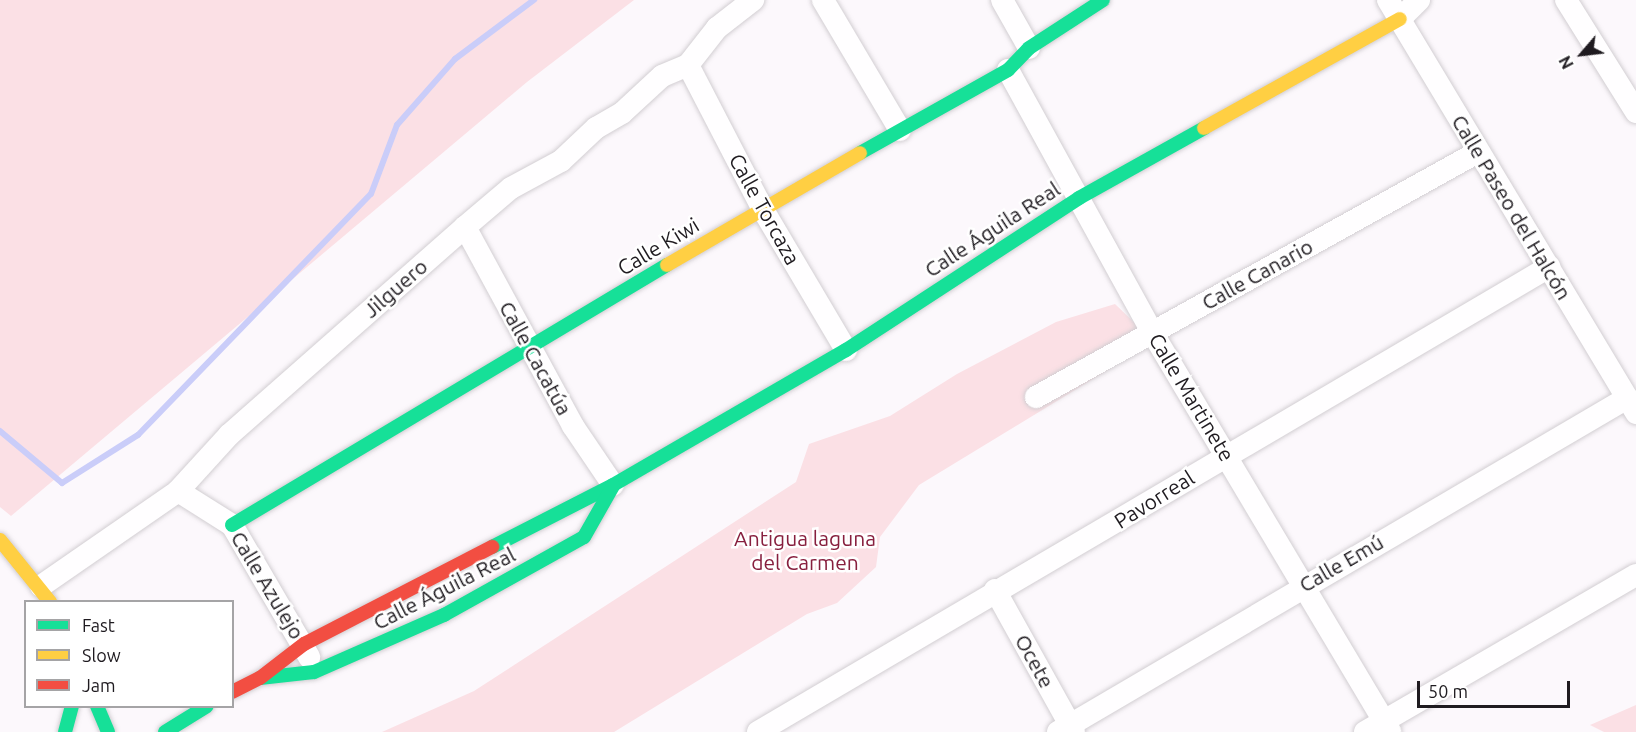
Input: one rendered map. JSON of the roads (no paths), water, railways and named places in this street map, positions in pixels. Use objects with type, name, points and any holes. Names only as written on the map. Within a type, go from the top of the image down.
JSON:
[{"type":"street","name":"Jilguero","points":[[46,594],[178,492],[229,435],[510,188],[561,161],[596,128],[622,113],[662,76],[688,65],[717,28],[753,0]]},
{"type":"street","points":[[823,0],[900,130]]},
{"type":"street","points":[[1002,0],[1029,48]]},
{"type":"street","name":"Calle Kiwi","points":[[232,525],[762,208],[1008,70],[1029,48],[1103,0]]},
{"type":"street","name":"Calle Paseo del Halcón","points":[[1388,0],[1631,405]]},
{"type":"street","points":[[1400,19],[1419,0]]},
{"type":"street","points":[[1566,0],[1636,112]]},
{"type":"street","name":"Calle Águila Real","points":[[234,691],[260,678],[304,644],[613,485],[846,350],[1079,198],[1400,19]]},
{"type":"street","name":"Calle Torcaza","points":[[688,65],[762,208],[846,350]]},
{"type":"street","name":"Calle Martinete","points":[[1008,70],[1152,332],[1227,454],[1379,728]]},
{"type":"street","name":"Calle Canario","points":[[1036,397],[1478,152]]},
{"type":"street","name":"Calle Cacatúa","points":[[465,227],[573,426],[613,485]]},
{"type":"street","name":"Pavorreal","points":[[771,729],[995,590],[1119,522],[1227,454],[1549,267]]},
{"type":"street","name":"Calle Emú","points":[[1068,730],[1301,586],[1631,405]]},
{"type":"street","name":"Calle Águila Real","points":[[260,678],[314,672],[444,615],[584,537],[613,485]]},
{"type":"street","name":"Calle Azulejo","points":[[178,492],[232,525],[304,644],[314,672]]},
{"type":"street","points":[[0,540],[46,594]]},
{"type":"street","points":[[1379,728],[1636,575]]},
{"type":"street","name":"Ocete","points":[[995,590],[1068,730]]},
{"type":"street","points":[[65,732],[71,708]]},
{"type":"street","points":[[98,708],[108,732]]},
{"type":"street","points":[[165,732],[204,708]]},
{"type":"waterway","points":[[0,431],[62,483],[138,435],[371,194],[397,125],[455,59],[534,0]]},
{"type":"park label","name":"Antigua laguna del Carmen","points":[[805,550]]}]
